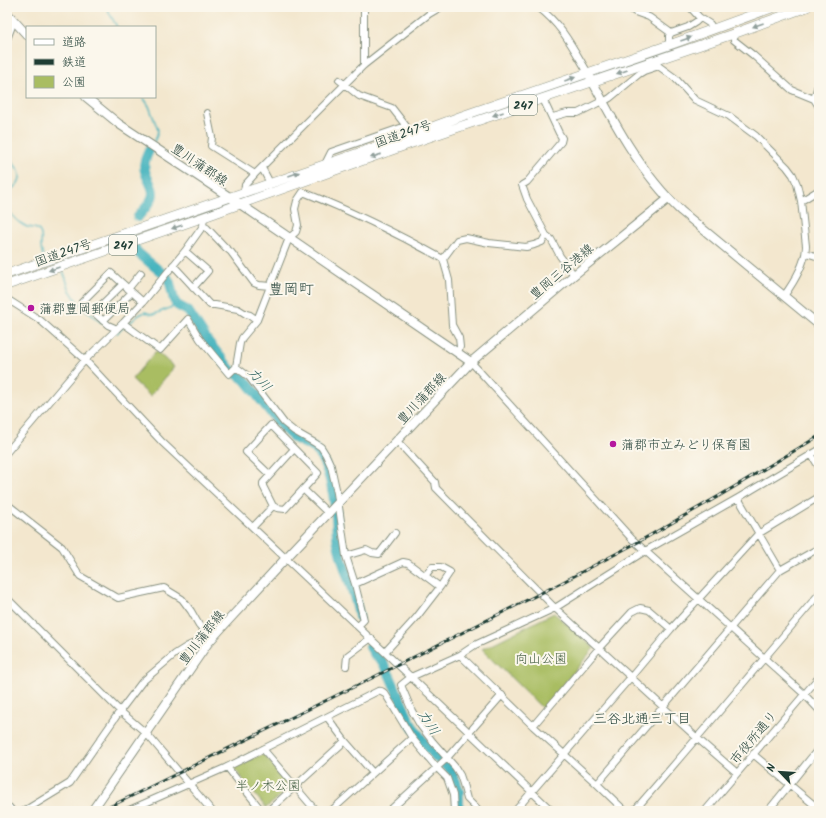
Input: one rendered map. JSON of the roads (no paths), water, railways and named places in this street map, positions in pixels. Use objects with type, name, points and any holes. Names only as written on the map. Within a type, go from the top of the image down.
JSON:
[{"type":"highway","name":"国道247号","points":[[7,274],[670,45],[774,7]]},
{"type":"highway","name":"国道247号","points":[[7,285],[204,222],[240,204],[543,98],[656,64],[807,7]]},
{"type":"main road","points":[[7,13],[26,34]]},
{"type":"main road","points":[[588,73],[634,155],[668,199],[819,325]]},
{"type":"main road","name":"豊川蒲郡線","points":[[87,98],[119,124],[240,204],[471,362],[286,558],[210,641],[92,811]]},
{"type":"main road","name":"豊岡三谷港線","points":[[471,362],[668,199]]},
{"type":"street","points":[[364,7],[364,65]]},
{"type":"street","points":[[244,192],[245,185],[255,174],[364,65],[440,7]]},
{"type":"street","points":[[538,7],[555,22],[568,38],[588,73]]},
{"type":"street","points":[[628,7],[635,12],[649,17],[671,33]]},
{"type":"street","points":[[690,7],[700,18],[710,24],[713,29]]},
{"type":"street","points":[[670,45],[669,36],[671,33],[696,22],[700,18]]},
{"type":"street","points":[[7,39],[14,21]]},
{"type":"street","points":[[733,34],[734,40],[792,90],[814,99],[819,107]]},
{"type":"street","points":[[553,117],[567,113],[578,113],[603,102],[639,74],[656,64],[674,78],[695,100],[729,116],[756,136],[780,159],[793,175],[801,201],[806,253],[796,278],[784,296]]},
{"type":"street","points":[[324,164],[331,152],[406,126],[392,108],[359,96],[339,80]]},
{"type":"street","points":[[814,99],[819,82]]},
{"type":"street","points":[[543,98],[562,138],[561,142],[527,182],[522,185],[526,199],[546,235],[551,239],[560,256],[574,276]]},
{"type":"street","points":[[207,113],[212,137],[211,146],[255,174]]},
{"type":"street","points":[[262,168],[270,183]]},
{"type":"street","points":[[801,201],[819,190]]},
{"type":"street","points":[[125,325],[160,350],[188,319],[200,339],[229,374],[234,369],[242,338],[257,320],[289,238],[296,232],[298,225],[296,209],[297,201],[304,192],[349,210],[400,235],[443,259],[449,280],[452,325],[459,338],[460,347],[458,352]]},
{"type":"street","points":[[7,452],[86,360],[115,331],[125,325],[185,251],[204,222]]},
{"type":"street","points":[[204,222],[207,228],[231,252],[254,282],[259,285],[270,286]]},
{"type":"street","points":[[443,259],[457,240],[466,238],[526,247],[542,242],[546,235]]},
{"type":"street","points":[[185,251],[208,271],[193,288]]},
{"type":"street","points":[[806,253],[819,257]]},
{"type":"street","points":[[173,266],[210,305],[238,309],[246,314],[250,314],[257,320]]},
{"type":"street","points":[[115,331],[82,302],[111,273],[143,302]]},
{"type":"street","points":[[104,321],[142,273]]},
{"type":"street","points":[[94,312],[123,284]]},
{"type":"street","points":[[7,299],[40,320],[86,360],[162,442],[371,638],[552,811]]},
{"type":"street","points":[[471,362],[632,538],[730,629],[804,694],[819,710]]},
{"type":"street","points":[[234,369],[249,378],[284,422],[294,431],[321,447],[331,466],[334,508],[364,620],[358,626]]},
{"type":"street","points":[[270,475],[246,452],[271,425],[318,473],[285,509],[273,506],[263,486],[263,482],[270,475],[294,449]]},
{"type":"street","points":[[397,441],[435,482],[436,488],[555,608],[737,773]]},
{"type":"street","points":[[479,811],[467,799],[460,775],[455,767],[420,725],[412,711],[401,685],[411,677],[460,655],[475,645],[555,608],[645,551],[819,450]]},
{"type":"street","points":[[811,454],[819,467]]},
{"type":"street","points":[[303,490],[334,508]]},
{"type":"street","points":[[515,811],[671,629],[758,534],[819,497]]},
{"type":"street","points":[[738,498],[780,570]]},
{"type":"street","points":[[7,504],[62,547],[80,576],[118,598],[164,588],[182,599],[210,641]]},
{"type":"street","points":[[253,527],[273,506]]},
{"type":"street","points":[[346,556],[366,550],[379,554],[396,533]]},
{"type":"street","points":[[598,784],[780,570],[818,551]]},
{"type":"street","points":[[355,584],[403,562],[408,563],[440,587]]},
{"type":"street","points":[[385,652],[416,618],[450,572],[441,567],[432,567],[425,576]]},
{"type":"street","points":[[634,811],[819,594]]},
{"type":"street","points":[[7,598],[120,711],[146,733],[210,810]]},
{"type":"street","points":[[533,726],[599,648],[632,612],[640,608],[649,610],[671,629]]},
{"type":"street","points":[[346,666],[347,656],[371,638]]},
{"type":"street","points":[[24,811],[70,783],[142,682],[175,654],[186,647],[199,641],[210,641]]},
{"type":"street","points":[[460,655],[533,726],[598,784],[625,811]]},
{"type":"street","name":"市役所通り","points":[[704,811],[819,677]]},
{"type":"street","points":[[127,811],[227,767],[378,691],[383,691],[412,738],[447,778],[452,795],[454,811]]},
{"type":"street","points":[[389,811],[447,758],[502,695]]},
{"type":"street","points":[[327,717],[345,741],[373,773]]},
{"type":"street","points":[[331,811],[412,738]]},
{"type":"street","points":[[268,811],[345,741]]},
{"type":"street","points":[[768,811],[819,748]]},
{"type":"street","points":[[263,749],[316,811]]},
{"type":"street","points":[[753,754],[819,809]]},
{"type":"street","points":[[227,767],[262,811]]},
{"type":"street","points":[[7,807],[9,807],[12,811]]},
{"type":"waterway","points":[[106,7],[116,26]]},
{"type":"waterway","points":[[144,98],[149,106],[158,130],[154,142]]},
{"type":"waterway","points":[[138,217],[150,203],[153,196],[152,188],[144,169],[145,161],[150,149]]},
{"type":"waterway","name":"力川","points":[[7,155],[19,171],[20,175],[18,183],[7,195]]},
{"type":"waterway","name":"力川","points":[[7,208],[21,223],[27,227],[38,230],[41,236],[43,256]]},
{"type":"waterway","name":"力川","points":[[134,246],[137,252],[167,277],[177,305],[188,311],[207,340],[231,370],[245,380],[290,435],[317,451],[325,465],[333,491],[339,550],[358,609],[359,617]]},
{"type":"waterway","name":"力川","points":[[63,272],[70,290],[77,301],[102,323]]},
{"type":"waterway","name":"力川","points":[[127,325],[145,312],[155,314],[177,305]]},
{"type":"waterway","name":"力川","points":[[117,333],[124,327]]},
{"type":"waterway","name":"力川","points":[[370,647],[375,655],[382,661],[390,676],[411,724],[436,757],[452,771],[459,791],[460,811]]},
{"type":"railway","points":[[101,811],[561,583],[640,541],[719,496],[819,436]]},
{"type":"place","name":"蒲郡豊岡郵便局","points":[[31,308]]},
{"type":"place","name":"蒲郡市立みどり保育園","points":[[613,444]]},
{"type":"district","name":"豊岡町","points":[[291,289]]},
{"type":"district","name":"三谷北通三丁目","points":[[642,718]]},
{"type":"park label","name":"向山公園","points":[[541,658]]},
{"type":"park label","name":"半ノ木公園","points":[[268,785]]}]
